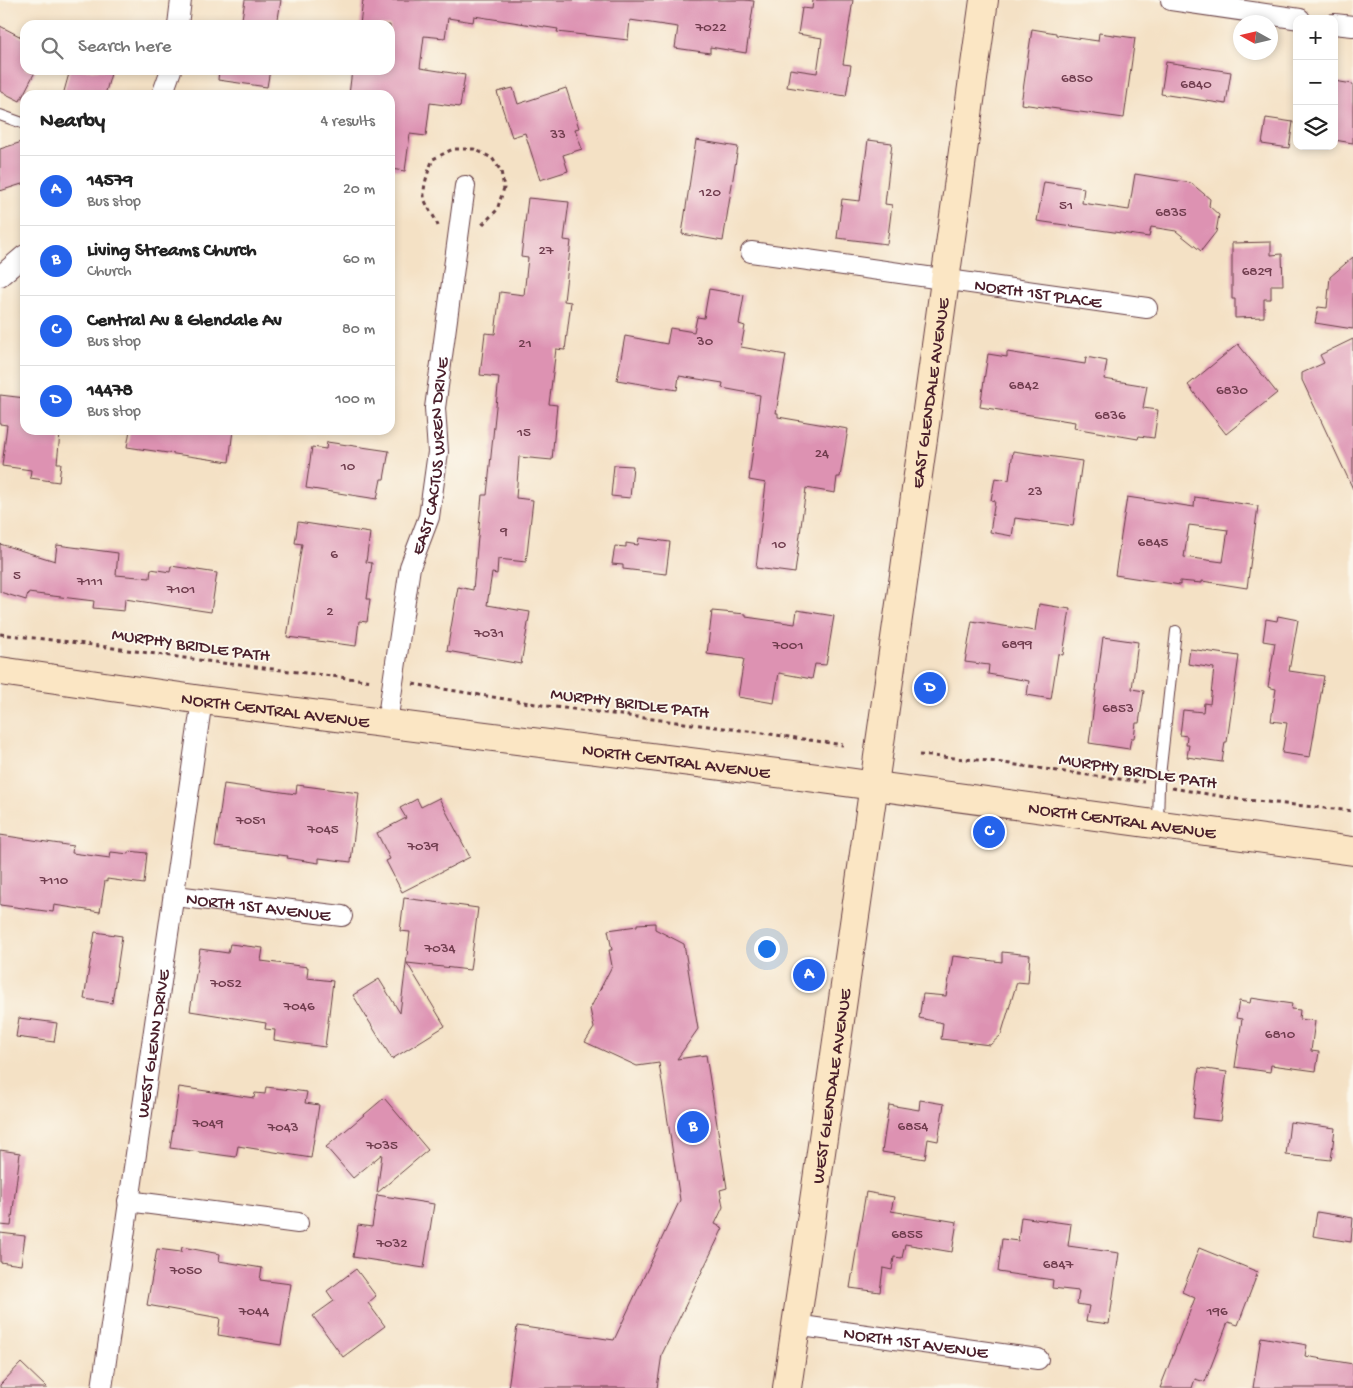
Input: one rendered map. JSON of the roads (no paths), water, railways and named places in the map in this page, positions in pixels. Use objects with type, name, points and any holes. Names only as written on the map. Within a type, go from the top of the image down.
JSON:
[{"type":"main road","name":"EAST GLENDALE AVENUE","points":[[874,785],[984,0]]},
{"type":"main road","name":"NORTH CENTRAL AVENUE","points":[[0,671],[202,700],[874,785],[1353,851]]},
{"type":"main road","name":"WEST GLENDALE AVENUE","points":[[787,1388],[874,785]]},
{"type":"street","points":[[179,20],[181,0]]},
{"type":"street","points":[[1171,0],[1293,18]]},
{"type":"street","points":[[1338,24],[1353,26]]},
{"type":"street","points":[[164,90],[168,75]]},
{"type":"street","name":"EAST CACTUS WREN DRIVE","points":[[387,723],[410,567],[429,517],[438,452],[435,408],[465,186]]},
{"type":"street","name":"NORTH 1ST PLACE","points":[[751,252],[946,278],[1147,308]]},
{"type":"street","points":[[0,276],[20,259]]},
{"type":"street","name":"WEST GLENN DRIVE","points":[[102,1388],[202,700]]},
{"type":"street","name":"NORTH 1ST AVENUE","points":[[175,896],[342,916]]},
{"type":"street","points":[[128,1201],[298,1223]]},
{"type":"street","name":"NORTH 1ST AVENUE","points":[[795,1325],[1038,1359]]},
{"type":"lane","points":[[0,115],[20,122]]},
{"type":"lane","points":[[1158,824],[1159,785],[1176,631]]},
{"type":"place","name":"14478","points":[[930,688]]},
{"type":"place","name":"Central Av & Glendale Av","points":[[989,832]]},
{"type":"place","name":"14579","points":[[809,975]]},
{"type":"place","name":"Living Streams Church","points":[[693,1127]]}]
